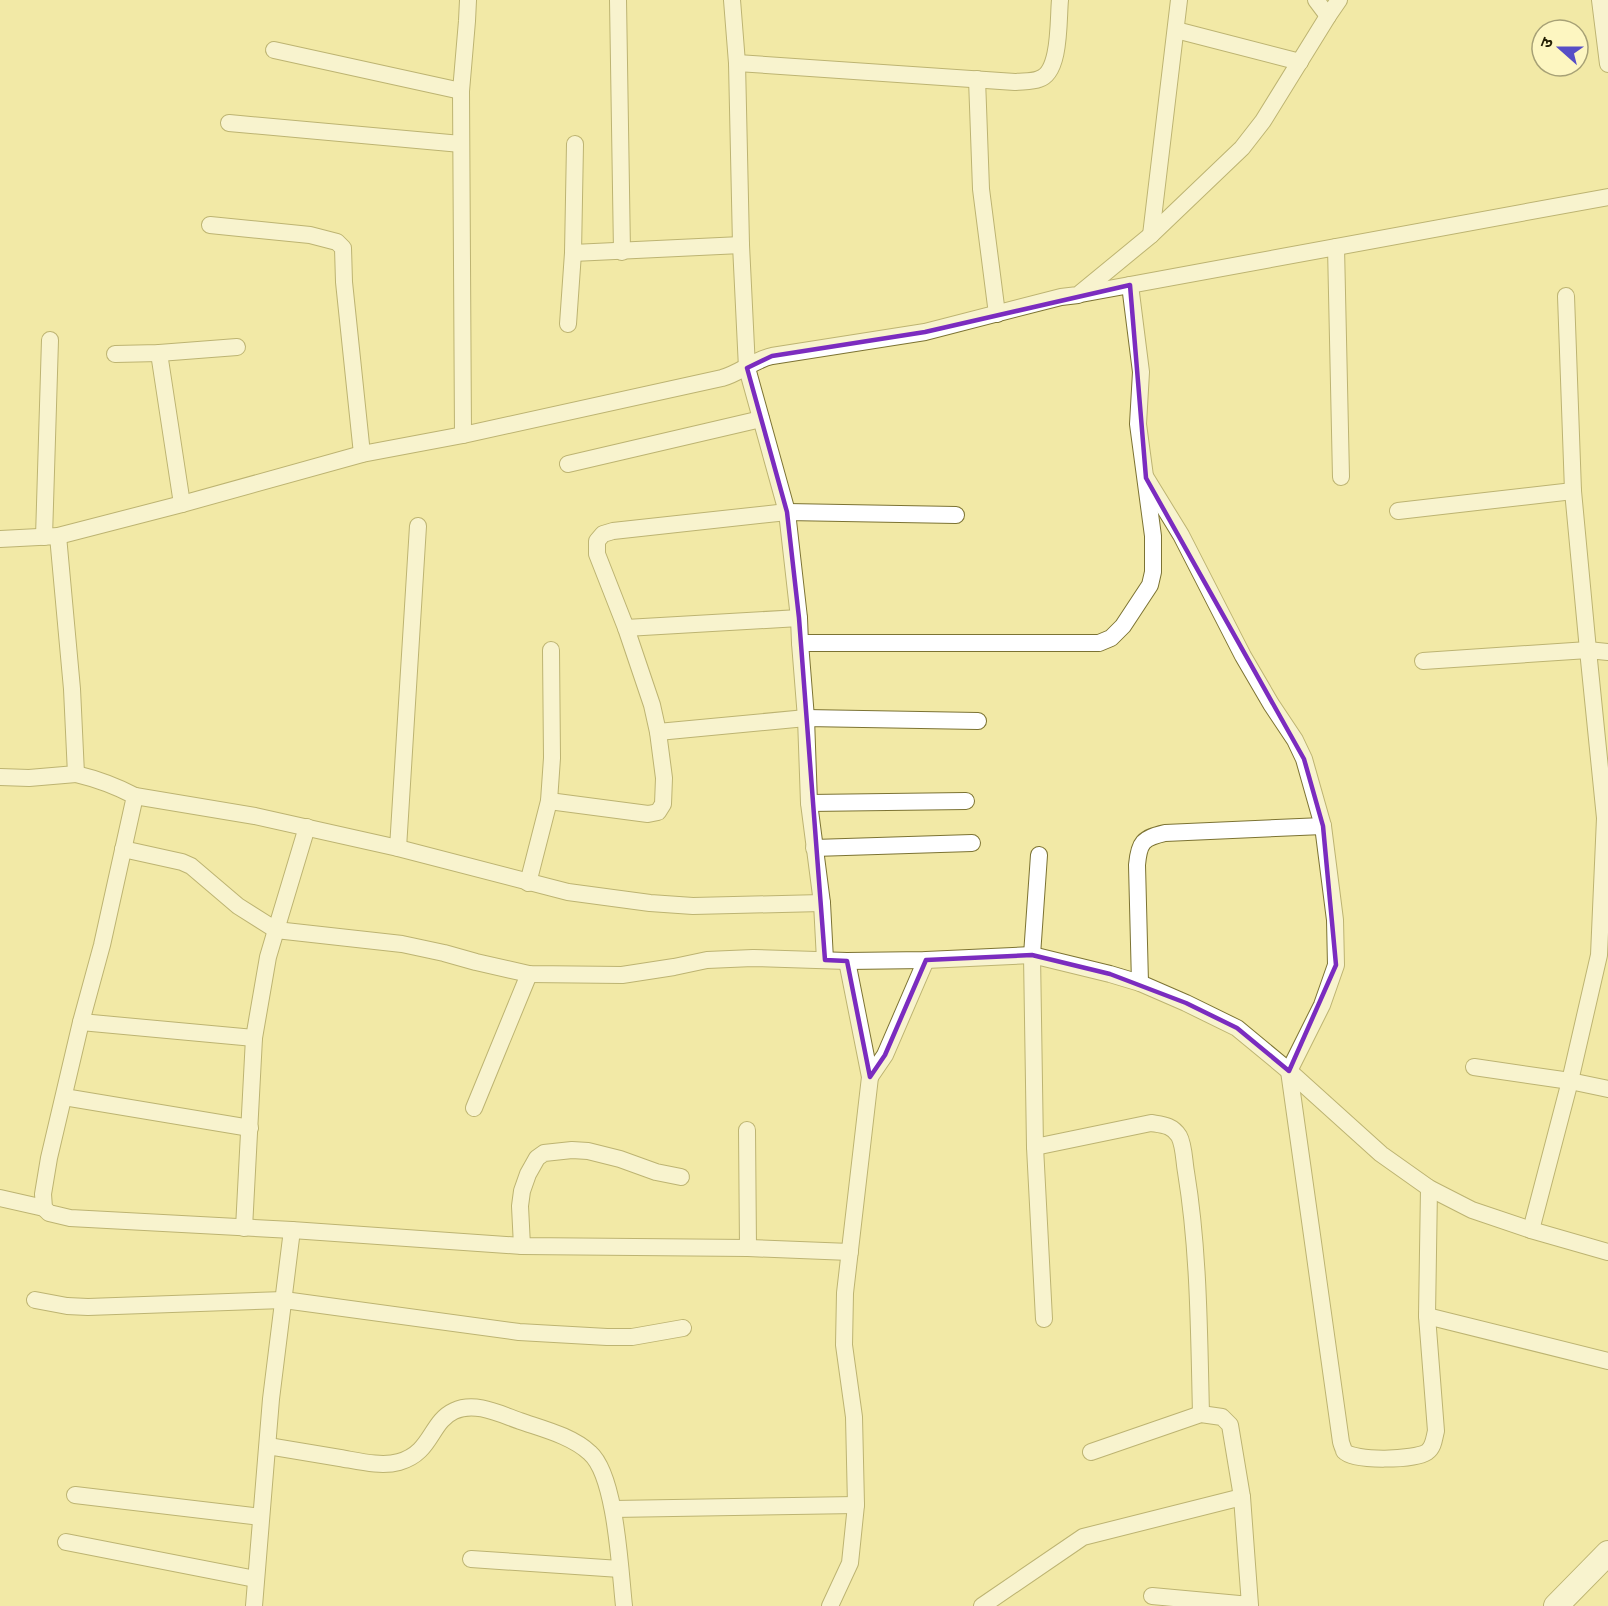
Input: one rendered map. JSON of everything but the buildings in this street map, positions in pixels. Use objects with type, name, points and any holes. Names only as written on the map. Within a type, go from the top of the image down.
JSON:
[{"type":"main road","points":[[1556,1606],[1608,1553]]},
{"type":"street","points":[[463,435],[461,91],[468,0]]},
{"type":"street","points":[[618,0],[622,252]]},
{"type":"street","points":[[732,0],[737,63],[741,245],[747,368],[787,512],[799,618],[809,803],[822,903],[825,960]]},
{"type":"street","points":[[737,63],[977,79],[1015,81],[1039,79],[1046,75],[1056,50],[1059,0]]},
{"type":"street","points":[[1151,235],[1179,0]]},
{"type":"street","points":[[1316,0],[1328,16]]},
{"type":"street","points":[[1077,295],[1151,235],[1242,148],[1263,121],[1339,0]]},
{"type":"street","points":[[1600,0],[1608,63]]},
{"type":"street","points":[[1176,30],[1300,62]]},
{"type":"street","points":[[274,50],[461,91]]},
{"type":"street","points":[[977,79],[981,189],[997,314]]},
{"type":"street","points":[[229,123],[461,144]]},
{"type":"street","points":[[568,324],[573,254],[575,144]]},
{"type":"street","points":[[0,539],[51,536],[182,504],[362,454],[463,435],[722,378],[772,356],[925,332],[1061,297],[1608,197]]},
{"type":"street","points":[[210,225],[310,236],[337,242],[344,248],[345,282],[362,454]]},
{"type":"street","points":[[573,254],[741,245]]},
{"type":"street","points":[[1336,247],[1341,477]]},
{"type":"street","points":[[800,643],[1099,643],[1111,638],[1123,626],[1138,605],[1153,572],[1153,536],[1138,424],[1141,372],[1130,285]]},
{"type":"street","points":[[1531,1230],[1570,1081],[1599,955],[1607,818],[1573,491],[1566,296]]},
{"type":"street","points":[[50,340],[51,536],[72,689],[76,774]]},
{"type":"street","points":[[115,354],[237,347]]},
{"type":"street","points":[[159,353],[182,504]]},
{"type":"street","points":[[568,464],[761,419]]},
{"type":"street","points":[[1146,478],[1181,535],[1243,656],[1295,740],[1304,759],[1323,826],[1335,920],[1336,965],[1322,1005],[1289,1071],[1341,1442],[1344,1451],[1362,1458],[1418,1455],[1433,1445],[1436,1419],[1427,1316],[1428,1188]]},
{"type":"street","points":[[1398,511],[1573,491]]},
{"type":"street","points":[[549,801],[648,814],[658,812],[663,804],[664,778],[652,705],[626,628],[597,554],[597,540],[603,534],[787,512],[956,514]]},
{"type":"street","points":[[398,848],[418,526]]},
{"type":"street","points":[[626,628],[799,618]]},
{"type":"street","points":[[528,883],[549,801],[552,758],[551,650]]},
{"type":"street","points":[[1423,661],[1588,650],[1608,652]]},
{"type":"street","points":[[658,732],[806,718],[978,721]]},
{"type":"street","points":[[0,777],[29,778],[76,774],[96,778],[135,796],[307,827],[568,892],[693,906],[822,903]]},
{"type":"street","points":[[44,1208],[43,1194],[48,1167],[81,1023],[102,945],[135,796]]},
{"type":"street","points":[[809,803],[966,801]]},
{"type":"street","points":[[1140,983],[1137,865],[1141,844],[1150,837],[1165,833],[1323,826]]},
{"type":"street","points":[[244,1228],[254,1038],[268,957],[307,827]]},
{"type":"street","points":[[814,848],[972,843]]},
{"type":"street","points":[[123,849],[191,866],[238,906],[276,930],[402,945],[529,974],[622,975],[707,960],[753,958],[847,961],[1032,956],[1110,974],[1140,983],[1237,1028],[1289,1071],[1381,1154],[1428,1188],[1472,1210],[1608,1252]]},
{"type":"street","points":[[1039,855],[1032,956],[1035,1147],[1044,1319]]},
{"type":"street","points":[[870,1077],[885,1055],[926,960]]},
{"type":"street","points":[[830,1606],[850,1563],[856,1504],[854,1417],[844,1345],[845,1293],[870,1077],[847,961]]},
{"type":"street","points":[[474,1108],[529,974]]},
{"type":"street","points":[[81,1023],[254,1038]]},
{"type":"street","points":[[1474,1067],[1608,1089]]},
{"type":"street","points":[[64,1097],[250,1128]]},
{"type":"street","points":[[1035,1147],[1151,1123],[1168,1125],[1178,1134],[1188,1187],[1197,1279],[1201,1414]]},
{"type":"street","points":[[747,1130],[748,1248]]},
{"type":"street","points":[[522,1246],[520,1206],[522,1191],[537,1158],[544,1153],[588,1151],[656,1172],[681,1177]]},
{"type":"street","points":[[0,1198],[44,1208],[49,1213],[70,1218],[522,1246],[748,1248],[850,1252]]},
{"type":"street","points":[[254,1606],[272,1399],[292,1230]]},
{"type":"street","points":[[35,1300],[88,1307],[284,1300],[519,1332],[607,1338],[632,1337],[683,1328]]},
{"type":"street","points":[[1427,1316],[1608,1361]]},
{"type":"street","points":[[268,1446],[369,1462],[398,1462],[414,1456],[423,1448],[445,1417],[454,1411],[473,1408],[491,1411],[554,1433],[578,1444],[591,1453],[599,1464],[613,1509],[624,1606]]},
{"type":"street","points":[[1091,1452],[1201,1414],[1222,1417],[1230,1425],[1242,1497],[1250,1605],[1152,1596]]},
{"type":"street","points":[[75,1495],[261,1517]]},
{"type":"street","points":[[992,1603],[1083,1537],[1242,1497]]},
{"type":"street","points":[[613,1509],[856,1504]]},
{"type":"street","points":[[66,1542],[255,1580]]},
{"type":"street","points":[[471,1559],[620,1569]]},
{"type":"highlighted area","points":[[1130,285],[1146,478],[1304,759],[1323,826],[1336,965],[1289,1071],[1237,1028],[1186,1003],[1110,974],[1032,955],[926,960],[885,1055],[870,1077],[847,961],[825,960],[799,618],[787,512],[747,368],[772,356],[925,332]]}]
